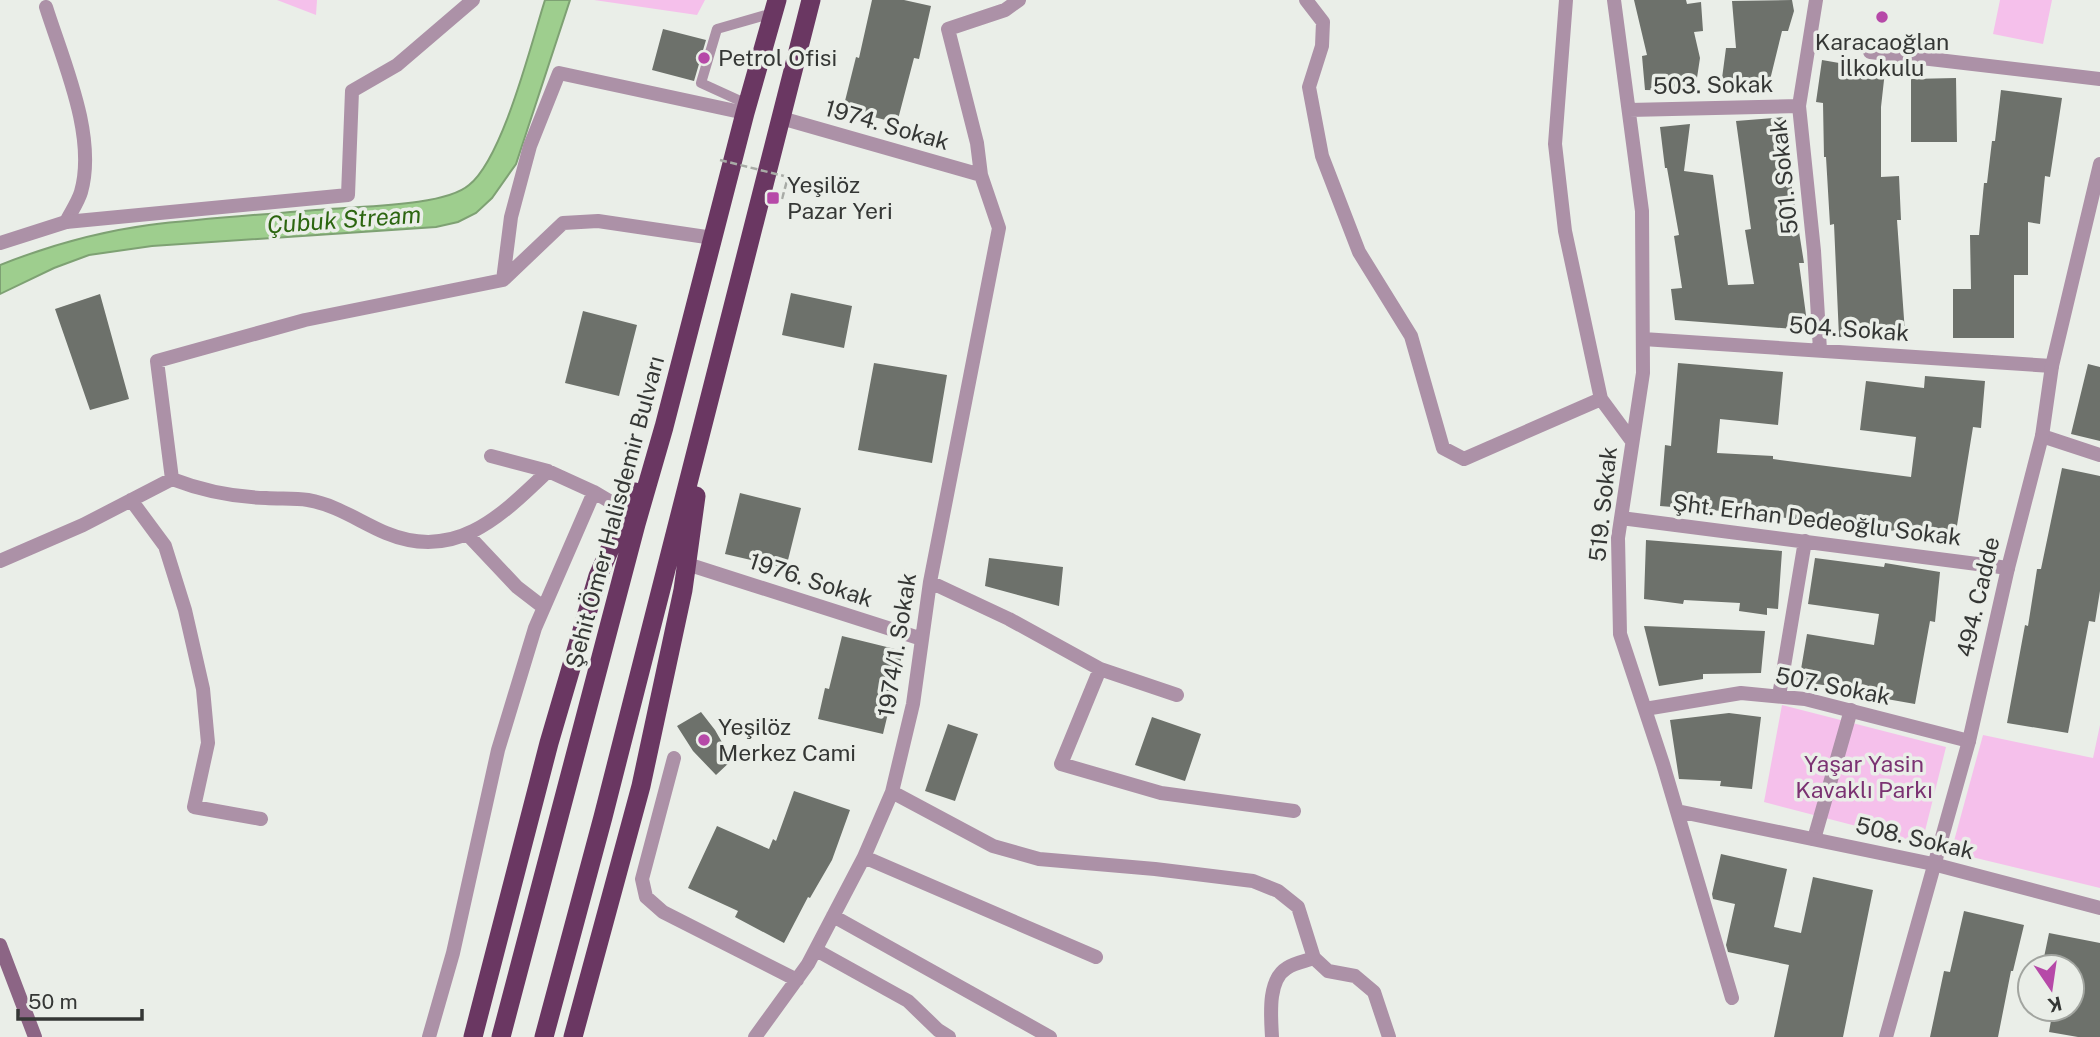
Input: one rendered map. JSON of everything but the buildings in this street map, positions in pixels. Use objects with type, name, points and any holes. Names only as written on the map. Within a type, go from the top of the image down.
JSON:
[{"type":"highway","points":[[545,1032],[811,0]]},
{"type":"highway","name":"Şehit Ömer Halisdemir Bulvarı","points":[[501,1037],[775,7]]},
{"type":"highway","points":[[573,1037],[641,786],[687,564],[707,411]]},
{"type":"highway","points":[[472,1037],[549,743],[598,576],[664,427]]},
{"type":"main road","points":[[0,945],[35,1037]]},
{"type":"street","points":[[0,243],[66,222],[348,195],[352,92],[397,65],[473,0]]},
{"type":"street","points":[[981,175],[977,143],[948,29],[1004,10],[1019,0]]},
{"type":"street","points":[[1306,0],[1323,22],[1322,47],[1309,87],[1322,156],[1360,252],[1411,336],[1443,448],[1464,459],[1601,399]]},
{"type":"street","points":[[1566,0],[1555,144],[1564,231],[1601,399],[1632,441]]},
{"type":"street","name":"519. Sokak","points":[[1614,0],[1642,211],[1643,373],[1618,538],[1620,635],[1677,811],[1732,998]]},
{"type":"street","name":"501. Sokak","points":[[1816,0],[1799,106],[1821,350]]},
{"type":"street","points":[[44,2],[75,100],[86,150],[81,193],[66,222]]},
{"type":"street","points":[[1870,52],[2100,79]]},
{"type":"street","points":[[503,280],[511,217],[530,146],[559,73],[746,108]]},
{"type":"street","name":"503. Sokak","points":[[1629,110],[1799,106]]},
{"type":"street","name":"1974. Sokak","points":[[781,118],[981,175]]},
{"type":"street","name":"494. Cadde","points":[[1886,1037],[1969,741],[2008,568],[2042,436],[2052,366],[2100,164]]},
{"type":"street","name":"1974/1. Sokak","points":[[755,1037],[816,950],[864,856],[892,792],[913,704],[930,582],[999,228],[981,175]]},
{"type":"street","points":[[173,479],[158,361],[306,320],[503,280],[563,223],[598,221],[713,238]]},
{"type":"street","name":"504. Sokak","points":[[1643,339],[2052,366]]},
{"type":"street","points":[[2042,436],[2100,454]]},
{"type":"street","points":[[491,456],[548,471],[594,492],[626,511]]},
{"type":"street","points":[[0,561],[83,524],[173,479],[204,491],[263,498],[305,499],[329,505],[362,522],[410,541],[439,542],[467,534],[488,523],[509,508],[548,471]]},
{"type":"street","points":[[429,1037],[453,953],[498,750],[535,628],[594,492]]},
{"type":"street","points":[[131,500],[166,546],[185,610],[203,689],[208,743],[194,807],[261,819]]},
{"type":"street","name":"Şht. Erhan Dedeoğlu Sokak","points":[[1621,518],[2008,568]]},
{"type":"street","points":[[467,534],[517,587],[543,607]]},
{"type":"street","points":[[1779,696],[1805,541]]},
{"type":"street","name":"1976. Sokak","points":[[687,564],[922,639]]},
{"type":"street","points":[[930,582],[1009,619],[1100,669],[1177,695]]},
{"type":"street","points":[[1100,669],[1061,764],[1161,793],[1294,811]]},
{"type":"street","name":"507. Sokak","points":[[1645,709],[1741,693],[1779,696],[1805,699],[1969,741]]},
{"type":"street","points":[[1814,839],[1851,710]]},
{"type":"street","points":[[674,758],[642,879],[646,897],[663,912],[797,980]]},
{"type":"street","points":[[892,792],[993,846],[1039,859],[1253,881],[1278,891],[1298,907],[1314,958],[1328,971],[1355,976],[1374,992],[1389,1037]]},
{"type":"street","name":"508. Sokak","points":[[1677,811],[1933,864],[2100,908]]},
{"type":"street","points":[[864,856],[1096,957]]},
{"type":"street","points":[[833,916],[1050,1037]]},
{"type":"street","points":[[816,950],[908,1000],[938,1030],[949,1037]]},
{"type":"street","points":[[1272,1037],[1271,1014],[1277,979],[1287,968],[1314,958]]},
{"type":"lane","points":[[746,108],[701,83],[718,29],[775,7]]},
{"type":"path","points":[[1810,42],[1870,52]]},
{"type":"path","points":[[720,160],[788,177],[782,199]]},
{"type":"green space","points":[[277,0],[317,0],[316,15]]},
{"type":"green space","points":[[594,0],[705,0],[697,15]]},
{"type":"green space","points":[[2000,0],[2052,0],[2043,44],[1993,34]]},
{"type":"green space","name":"Yaşar Yasin Kavaklı Parkı","points":[[1782,705],[1946,747],[1922,843],[1764,802]]},
{"type":"green space","points":[[2100,725],[2100,888],[1951,852],[1983,735],[2093,758]]},
{"type":"water","name":"Çubuk Stream","points":[[545,0],[570,0],[516,164],[492,198],[476,213],[458,222],[436,227],[152,246],[89,255],[54,268],[0,294],[0,265],[92,236],[171,223],[402,204],[457,192],[469,185],[493,151],[524,71]]},
{"type":"place","name":"Karacaoğlan İlkokulu","points":[[1882,17]]},
{"type":"place","name":"Petrol Ofisi","points":[[704,58]]},
{"type":"place","name":"Yeşilöz Pazar Yeri","points":[[773,198]]},
{"type":"place","name":"Yeşilöz Merkez Cami","points":[[704,740]]}]
